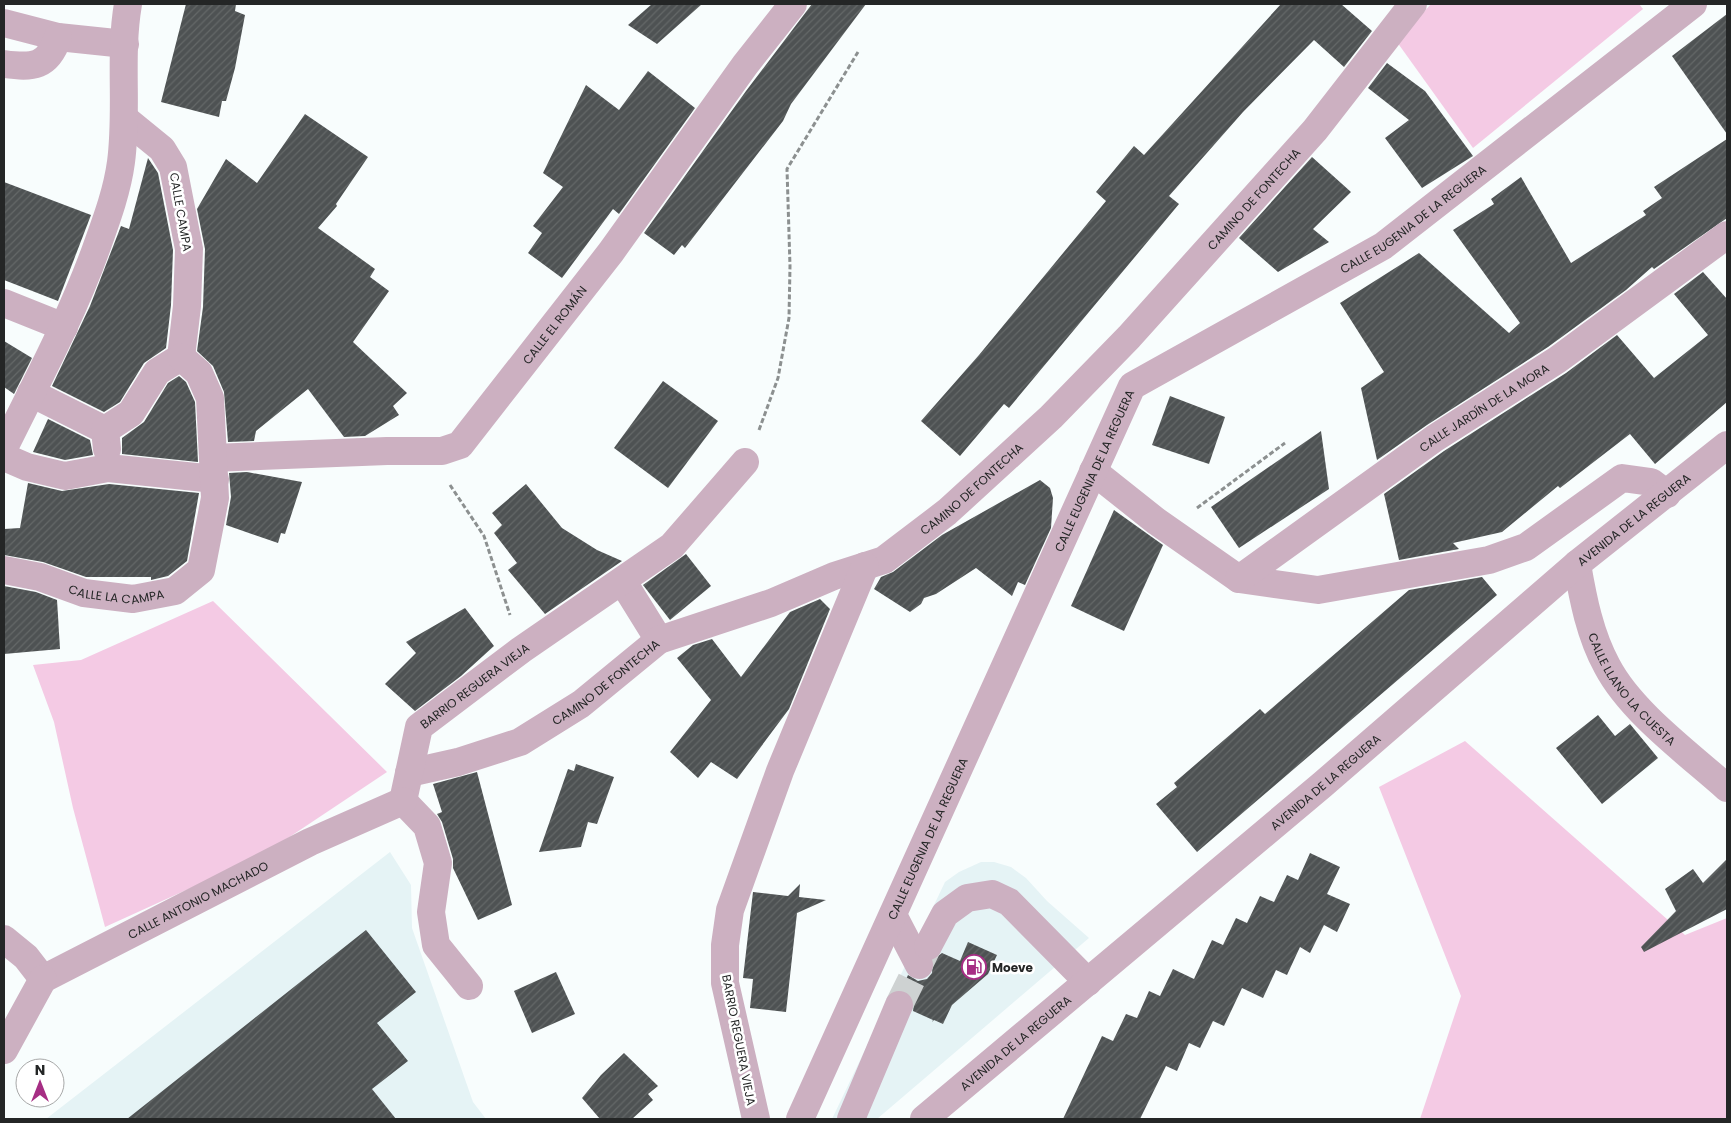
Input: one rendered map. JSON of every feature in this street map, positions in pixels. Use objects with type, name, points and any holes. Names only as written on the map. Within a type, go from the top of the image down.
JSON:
[{"type":"street","points":[[4,448],[80,294],[110,212],[121,163],[124,118],[124,26],[128,4]]},
{"type":"street","name":"CALLE EL ROMÁN","points":[[214,469],[387,450],[442,451],[460,445],[611,252],[745,65],[793,4]]},
{"type":"street","name":"CALLE EUGENIA DE LA REGUERA","points":[[800,1119],[1132,386],[1383,246],[1693,4]]},
{"type":"street","name":"CAMINO DE FONTECHA","points":[[409,773],[458,762],[520,742],[581,704],[659,640],[771,603],[834,576],[884,560],[947,512],[1051,417],[1103,364],[1315,130],[1408,10]]},
{"type":"street","points":[[4,23],[58,37],[125,44]]},
{"type":"street","points":[[4,64],[23,67],[39,64],[53,52],[58,37]]},
{"type":"street","name":"CALLE CAMPA","points":[[124,118],[162,149],[173,167],[189,249],[187,306],[181,357]]},
{"type":"street","name":"CALLE JARDÍN DE LA MORA","points":[[1239,579],[1435,438],[1557,360],[1727,235]]},
{"type":"street","points":[[4,303],[64,327]]},
{"type":"street","points":[[4,457],[27,467],[65,476],[108,468],[214,469],[210,398],[199,373],[181,357],[157,372],[131,413],[105,430]]},
{"type":"street","points":[[1103,364],[1132,386]]},
{"type":"street","points":[[31,393],[105,430]]},
{"type":"street","points":[[105,430],[108,468]]},
{"type":"street","name":"AVENIDA DE LA REGUERA","points":[[924,1119],[1322,785],[1577,564],[1727,445]]},
{"type":"street","name":"BARRIO REGUERA VIEJA","points":[[403,801],[419,727],[521,650],[623,582],[672,546],[745,462]]},
{"type":"street","name":"CALLE LA CAMPA","points":[[4,570],[40,577],[84,593],[123,598],[133,599],[175,591],[201,570],[215,498],[214,469]]},
{"type":"street","points":[[1093,471],[1172,532],[1239,579],[1318,590],[1489,560],[1526,547],[1622,478],[1651,482],[1667,494]]},
{"type":"street","name":"CALLE LLANO LA CUESTA","points":[[1577,564],[1585,609],[1607,667],[1638,708],[1727,788]]},
{"type":"street","name":"BARRIO REGUERA VIEJA","points":[[756,1119],[725,983],[725,945],[730,910],[780,771],[865,566]]},
{"type":"street","points":[[623,582],[659,640]]},
{"type":"street","points":[[403,801],[427,826],[438,863],[431,912],[436,946],[469,986]]},
{"type":"street","name":"CALLE ANTONIO MACHADO","points":[[43,978],[310,842],[403,801]]},
{"type":"street","points":[[893,915],[924,956],[945,914],[968,898],[992,894],[1009,902],[1088,982]]},
{"type":"street","points":[[4,939],[26,957],[43,978],[4,1050]]},
{"type":"street","points":[[851,1119],[899,1005]]},
{"type":"path","points":[[745,462],[778,378],[789,318],[790,266],[787,169],[858,52]]},
{"type":"path","points":[[1172,532],[1204,502],[1285,443]]},
{"type":"path","points":[[442,451],[442,465],[450,486],[484,536],[521,650]]},
{"type":"shaded area","points":[[1431,4],[1639,4],[1643,9],[1473,148],[1397,42]]},
{"type":"shaded area","points":[[213,601],[387,772],[261,856],[105,927],[73,808],[54,722],[33,665],[81,660]]},
{"type":"shaded area","points":[[1465,741],[1685,935],[1727,918],[1727,1119],[1420,1119],[1461,996],[1379,787]]},
{"type":"shaded area","points":[[390,852],[411,885],[412,928],[473,1102],[486,1119],[46,1119],[60,1108],[65,1108],[65,1104]]},
{"type":"shaded area","points":[[981,862],[994,862],[1011,867],[1026,878],[1047,901],[1089,938],[877,1119],[832,1119],[945,882],[959,872]]},
{"type":"building","points":[[186,4],[236,4],[235,11],[245,15],[235,68],[226,101],[222,101],[219,117],[161,102]]},
{"type":"building","points":[[652,4],[702,4],[657,44],[628,25]]},
{"type":"building","points":[[812,4],[866,4],[791,104],[783,121],[685,248],[682,245],[674,255],[644,233],[746,91]]},
{"type":"building","points":[[1281,4],[1341,4],[1372,31],[1344,67],[1314,40],[1243,112],[1169,196],[1179,204],[1009,408],[1004,404],[960,456],[921,421],[979,355],[1106,201],[1096,192],[1134,146],[1144,155]]},
{"type":"building","points":[[1727,14],[1727,134],[1672,56]]},
{"type":"building","points":[[1387,63],[1425,91],[1473,156],[1422,188],[1385,138],[1409,120],[1368,88]]},
{"type":"building","points":[[648,71],[695,108],[619,214],[613,209],[562,278],[528,253],[542,233],[533,226],[563,187],[543,173],[586,85],[619,110]]},
{"type":"building","points":[[305,114],[368,157],[336,204],[337,206],[318,228],[375,269],[370,277],[389,291],[353,342],[407,393],[393,406],[399,415],[365,436],[344,437],[308,389],[256,431],[254,441],[228,442],[224,392],[213,366],[197,351],[203,307],[205,249],[197,209],[226,159],[257,183]]},
{"type":"building","points":[[1727,139],[1727,218],[1654,269],[1652,267],[1626,290],[1548,347],[1427,425],[1377,460],[1361,388],[1384,372],[1340,303],[1419,253],[1509,333],[1520,323],[1453,230],[1494,204],[1491,199],[1521,177],[1571,263],[1646,215],[1643,211],[1662,198],[1654,187]]},
{"type":"building","points":[[1312,157],[1351,192],[1313,229],[1329,242],[1278,272],[1239,238]]},
{"type":"building","points":[[148,158],[158,173],[173,250],[171,305],[166,348],[144,363],[120,402],[104,412],[52,386],[90,306],[121,226],[129,229]]},
{"type":"building","points":[[4,182],[91,215],[58,301],[4,280]]},
{"type":"building","points":[[1703,272],[1727,299],[1727,402],[1655,464],[1630,434],[1560,488],[1558,486],[1502,532],[1453,543],[1459,549],[1399,560],[1384,494],[1444,451],[1566,373],[1617,335],[1654,378],[1708,335],[1674,294]]},
{"type":"building","points":[[4,341],[32,358],[14,394],[4,387]]},
{"type":"building","points":[[179,376],[186,382],[195,402],[198,462],[122,454],[122,438],[144,422],[168,383]]},
{"type":"building","points":[[663,381],[718,421],[668,488],[614,448]]},
{"type":"building","points":[[1170,396],[1225,417],[1209,464],[1152,445]]},
{"type":"building","points":[[48,419],[90,440],[93,455],[65,460],[33,452]]},
{"type":"building","points":[[1321,431],[1329,489],[1239,548],[1211,507]]},
{"type":"building","points":[[247,472],[302,482],[285,534],[281,533],[278,543],[226,525],[231,497],[229,473]]},
{"type":"building","points":[[1040,480],[1050,488],[1053,498],[1051,528],[1025,585],[1018,582],[1012,596],[976,568],[936,594],[924,598],[921,604],[910,612],[874,589],[881,577],[893,572],[942,535]]},
{"type":"building","points":[[28,483],[62,491],[109,484],[199,493],[187,561],[168,576],[151,580],[151,577],[86,577],[43,562],[4,555],[4,529],[20,528]]},
{"type":"building","points":[[526,484],[562,528],[597,550],[622,561],[545,614],[508,570],[517,563],[494,533],[502,525],[492,513]]},
{"type":"building","points":[[1114,510],[1163,545],[1124,631],[1071,606]]},
{"type":"building","points":[[686,554],[711,586],[670,620],[643,585]]},
{"type":"building","points":[[1482,577],[1497,595],[1197,852],[1156,804],[1177,787],[1174,783],[1260,709],[1265,714],[1409,590]]},
{"type":"building","points":[[4,586],[36,592],[57,600],[60,649],[4,654]]},
{"type":"building","points":[[820,599],[830,609],[789,709],[737,779],[711,762],[698,778],[670,752],[711,700],[677,658],[693,645],[712,639],[741,677],[790,612]]},
{"type":"building","points":[[465,608],[494,646],[461,676],[415,711],[385,684],[416,653],[406,642]]},
{"type":"building","points":[[1598,715],[1615,736],[1630,724],[1658,758],[1602,804],[1556,748]]},
{"type":"building","points":[[576,764],[614,777],[597,824],[588,822],[581,847],[539,852],[568,769],[574,771]]},
{"type":"building","points":[[477,772],[512,905],[478,920],[453,868],[453,859],[442,822],[437,814],[442,812],[433,784]]},
{"type":"building","points":[[1310,853],[1340,867],[1327,894],[1350,904],[1337,932],[1324,925],[1310,953],[1300,947],[1287,975],[1276,970],[1263,998],[1242,988],[1224,1026],[1213,1021],[1200,1048],[1189,1043],[1177,1071],[1166,1066],[1140,1119],[1063,1119],[1102,1036],[1113,1041],[1126,1014],[1137,1018],[1149,991],[1160,996],[1173,969],[1194,979],[1212,940],[1223,945],[1236,918],[1247,923],[1260,896],[1274,902],[1287,875],[1298,880]]},
{"type":"building","points":[[1727,859],[1727,909],[1644,952],[1641,947],[1676,911],[1665,889],[1693,869],[1703,883]]},
{"type":"building","points":[[800,884],[799,897],[826,900],[797,913],[786,1012],[750,1008],[753,979],[743,978],[753,892],[788,896]]},
{"type":"building","points":[[366,930],[416,992],[377,1023],[408,1061],[372,1089],[396,1119],[127,1119]]},
{"type":"building","points":[[968,942],[997,955],[988,974],[952,1005],[943,1024],[934,1020],[932,1022],[933,1020],[913,1011],[912,996],[901,990],[908,975],[918,981],[927,979],[932,973],[933,960],[942,953],[960,961]]},
{"type":"building","points":[[556,972],[575,1014],[532,1033],[514,991]]},
{"type":"building","points":[[624,1053],[658,1086],[648,1094],[653,1100],[632,1119],[600,1119],[582,1098],[601,1075]]},
{"type":"tunnel","points":[[899,1005],[928,946]]},
{"type":"place","name":"Moeve","points":[[974,967]]}]
